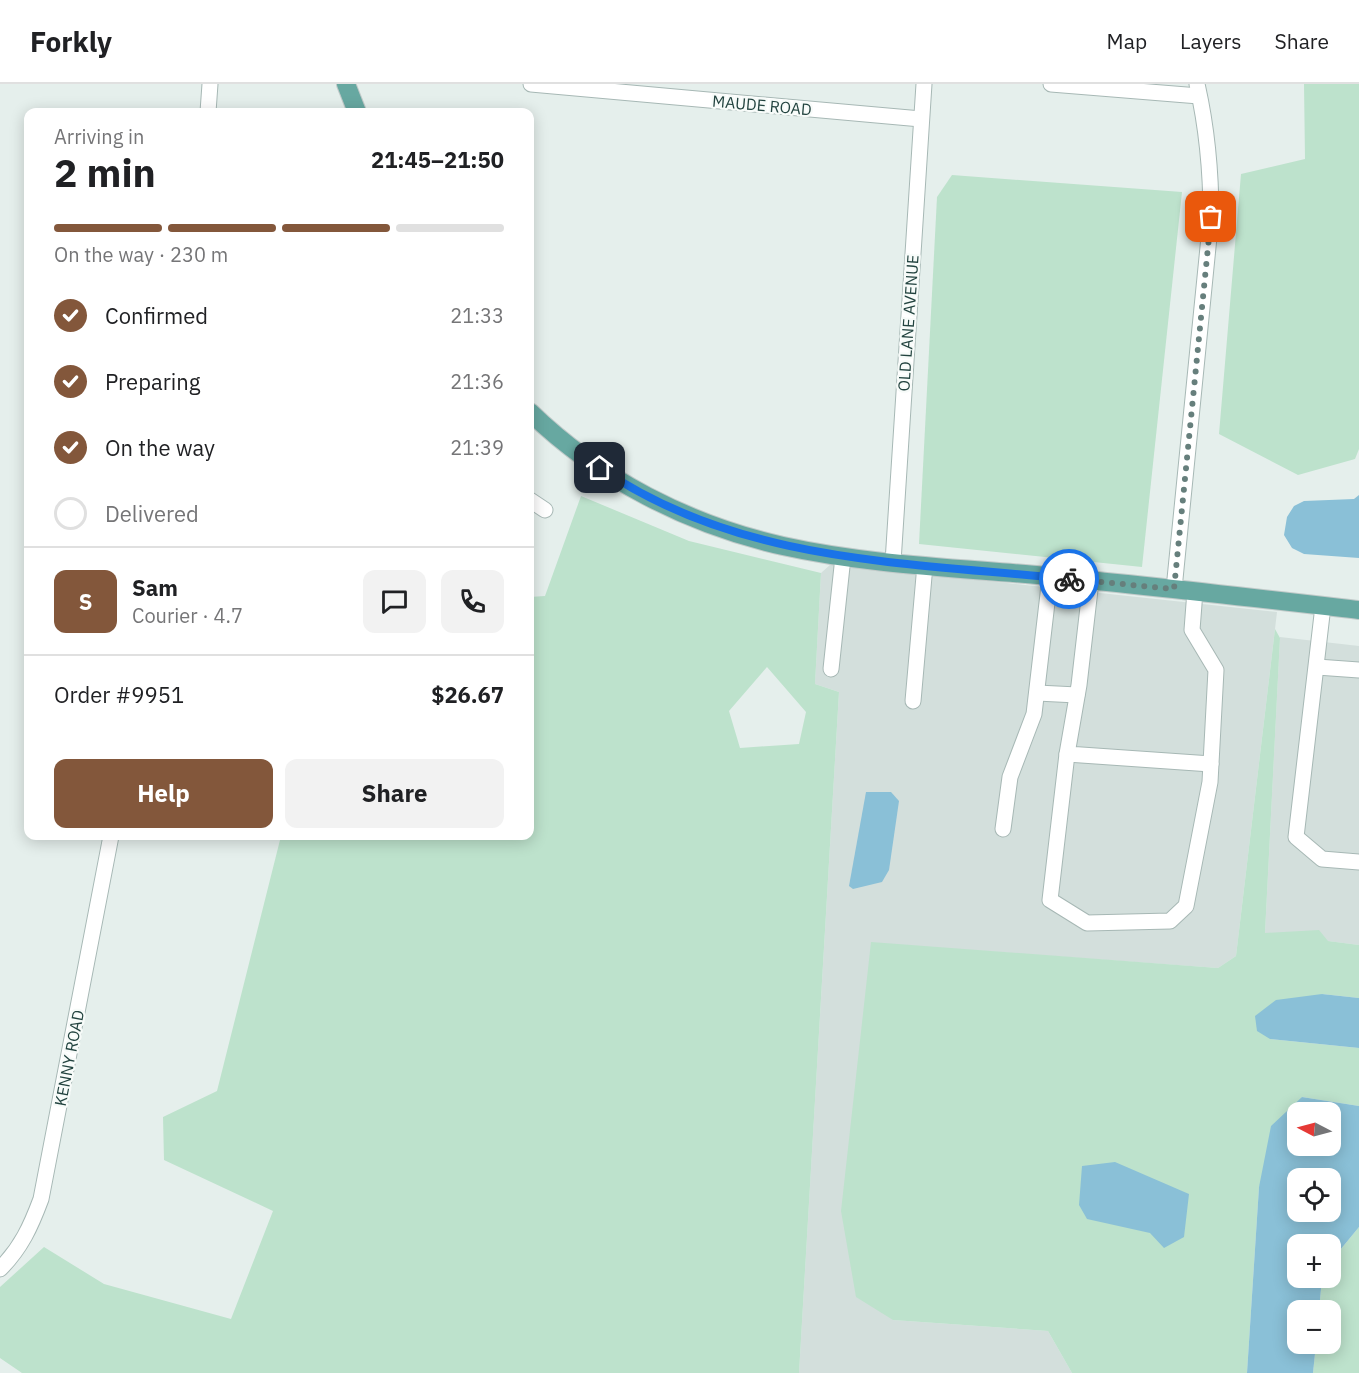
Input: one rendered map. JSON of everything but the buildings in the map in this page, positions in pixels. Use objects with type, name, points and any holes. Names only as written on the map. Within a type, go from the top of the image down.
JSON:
[{"type":"main road","points":[[346,84],[355,108]]},
{"type":"main road","points":[[534,417],[586,458],[653,500],[696,518],[782,546],[843,557],[1195,591],[1359,610]]},
{"type":"street","points":[[208,108],[210,84]]},
{"type":"street","name":"MAUDE ROAD","points":[[531,84],[921,119]]},
{"type":"street","name":"OLD LANE AVENUE","points":[[893,562],[924,84]]},
{"type":"street","points":[[1051,84],[1198,90],[1208,142],[1211,217],[1174,589]]},
{"type":"street","points":[[534,503],[544,510]]},
{"type":"street","points":[[831,669],[843,557]]},
{"type":"street","points":[[913,701],[925,565]]},
{"type":"street","points":[[1004,829],[1010,777],[1034,714],[1050,577]]},
{"type":"street","points":[[1091,581],[1050,900],[1087,923],[1170,921],[1186,906],[1210,782],[1216,670],[1192,630],[1195,591]]},
{"type":"street","points":[[1323,606],[1296,837],[1322,859],[1359,862]]},
{"type":"street","points":[[1317,667],[1359,670]]},
{"type":"street","points":[[1037,693],[1077,695]]},
{"type":"street","points":[[1067,754],[1211,764]]},
{"type":"street","name":"KENNY ROAD","points":[[0,1269],[21,1246],[33,1223],[41,1199],[110,840]]},
{"type":"shaded area","points":[[831,564],[1277,612],[1236,956],[1218,968],[871,943],[893,1320],[1048,1331],[1072,1373],[799,1373],[839,692],[815,684],[821,573]]},
{"type":"shaded area","points":[[1280,637],[1359,646],[1359,945],[1265,933]]},
{"type":"green space","points":[[1304,84],[1359,84],[1359,449],[1355,459],[1298,475],[1219,434],[1241,174],[1305,159]]},
{"type":"green space","points":[[952,175],[1182,192],[1142,567],[919,544],[937,197]]},
{"type":"green space","points":[[581,496],[689,541],[821,573],[815,684],[839,692],[799,1373],[22,1373],[0,1358],[0,1287],[44,1247],[104,1284],[231,1319],[273,1211],[164,1160],[163,1117],[217,1091],[280,840],[534,840],[534,597],[545,596]],"holes":[[[767,667],[806,712],[799,744],[740,748],[729,711]]]},
{"type":"green space","points":[[1275,629],[1280,638],[1265,933],[1319,930],[1328,941],[1359,945],[1359,998],[1322,994],[1270,1039],[1359,1048],[1359,1106],[1302,1097],[1300,1102],[1287,1102],[1287,1128],[1259,1187],[1247,1373],[1072,1373],[1048,1331],[893,1320],[856,1297],[841,1211],[871,942],[1218,968],[1236,956]]},
{"type":"green space","points":[[1359,1227],[1359,1373],[1313,1373],[1315,1354],[1341,1354],[1341,1300],[1320,1300],[1321,1288],[1341,1288],[1341,1249]]},
{"type":"water","points":[[1359,495],[1359,558],[1304,554],[1292,548],[1284,535],[1287,517],[1294,506],[1304,501],[1354,499]]},
{"type":"water","points":[[866,792],[891,792],[899,801],[889,870],[882,882],[853,889],[849,886]]},
{"type":"water","points":[[1322,994],[1359,998],[1359,1048],[1270,1039],[1257,1031],[1255,1016],[1276,1000]]},
{"type":"water","points":[[1302,1097],[1334,1102],[1297,1102]]},
{"type":"water","points":[[1341,1103],[1359,1106],[1359,1227],[1341,1249],[1341,1234],[1287,1234],[1287,1288],[1321,1288],[1320,1300],[1287,1300],[1287,1354],[1315,1354],[1313,1373],[1247,1373],[1259,1187],[1271,1126],[1287,1111],[1287,1156],[1341,1156]]},
{"type":"water","points":[[1115,1162],[1189,1194],[1184,1237],[1164,1248],[1150,1233],[1087,1219],[1079,1205],[1082,1166]]},
{"type":"way so far","points":[[1069,579],[1174,589],[1211,217]]},
{"type":"route","points":[[600,468],[653,500],[687,515],[782,546],[843,557],[1069,579]]}]
